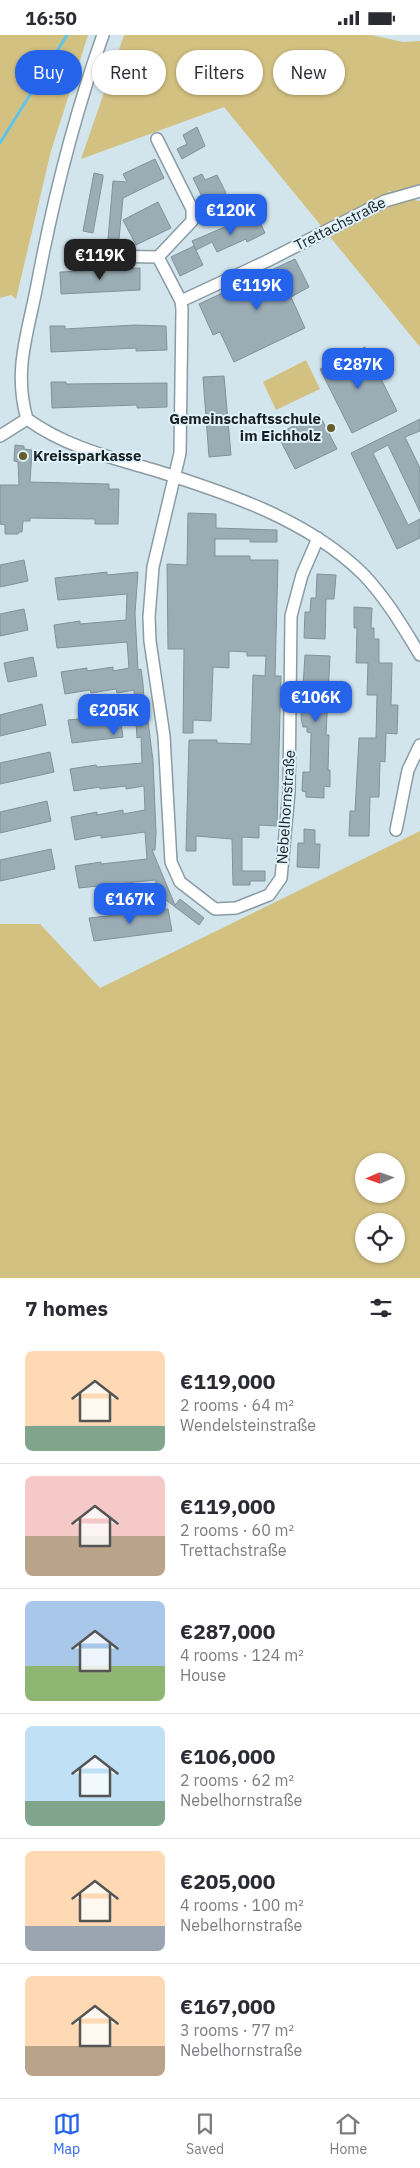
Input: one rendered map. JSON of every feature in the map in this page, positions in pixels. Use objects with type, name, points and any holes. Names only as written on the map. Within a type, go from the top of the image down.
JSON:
[{"type":"street","points":[[103,35],[60,175],[24,344],[20,380],[22,399],[28,419],[61,441],[174,476],[243,501],[318,538],[363,575],[389,606],[420,655]]},
{"type":"street","points":[[101,256],[158,257],[192,221],[192,209],[157,139]]},
{"type":"street","name":"Trettachstraße","points":[[181,301],[267,261],[386,201],[420,191]]},
{"type":"street","points":[[158,257],[181,301]]},
{"type":"street","name":"Nebelhornstraße","points":[[181,301],[180,453],[153,567],[149,617],[151,648],[164,736],[170,853],[180,882],[215,909],[236,908],[269,895],[281,878],[291,744],[291,616],[302,575],[318,538]]},
{"type":"street","points":[[0,436],[28,419]]},
{"type":"street","points":[[396,830],[408,769],[420,745]]},
{"type":"shaded area","points":[[0,35],[88,35],[82,54],[82,50],[15,50],[15,95],[69,95],[51,151],[16,299],[11,295],[0,298]]},
{"type":"shaded area","points":[[124,35],[371,35],[403,42],[420,41],[420,186],[394,193],[387,190],[393,195],[420,201],[420,347],[224,107],[81,159],[103,95],[166,95],[166,50],[119,50]]},
{"type":"shaded area","points":[[306,360],[320,389],[276,410],[263,382]]},
{"type":"shaded area","points":[[420,831],[420,1278],[0,1278],[0,924],[40,924],[100,988]]},
{"type":"building","points":[[197,127],[205,146],[182,159],[177,149],[187,144],[183,135]]},
{"type":"building","points":[[155,159],[164,178],[123,198],[119,239],[108,239],[113,181],[127,182],[123,174]]},
{"type":"building","points":[[94,173],[103,175],[103,178],[93,233],[83,231]]},
{"type":"building","points":[[202,174],[205,180],[217,175],[226,193],[205,203],[193,178]]},
{"type":"building","points":[[158,202],[171,228],[136,245],[123,220]]},
{"type":"building","points":[[258,218],[265,233],[247,242],[246,239],[217,252],[212,242],[196,250],[192,241],[227,226],[229,229]]},
{"type":"building","points":[[194,246],[203,265],[180,276],[171,257]]},
{"type":"building","points":[[295,259],[309,287],[291,297],[305,328],[234,362],[220,332],[213,335],[199,304]]},
{"type":"building","points":[[140,268],[140,290],[61,294],[60,272]]},
{"type":"building","points":[[135,325],[166,326],[167,350],[136,351],[136,348],[51,352],[50,326],[65,326],[65,329]]},
{"type":"building","points":[[365,347],[397,411],[352,433],[320,369]]},
{"type":"building","points":[[224,376],[231,455],[209,457],[203,377]]},
{"type":"building","points":[[51,382],[66,382],[66,384],[167,383],[167,407],[137,408],[137,405],[52,408]]},
{"type":"building","points":[[319,414],[337,449],[295,469],[277,434]]},
{"type":"building","points":[[420,419],[420,431],[405,437],[420,468],[420,512],[388,445],[373,453],[408,525],[420,519],[420,538],[397,549],[351,453]]},
{"type":"building","points":[[15,445],[24,446],[24,449],[32,450],[30,482],[109,484],[109,489],[119,489],[118,524],[95,524],[95,519],[30,518],[30,521],[23,521],[22,532],[18,534],[5,534],[5,525],[0,524],[0,485],[19,485],[18,462],[14,461]]},
{"type":"building","points":[[188,513],[216,514],[216,528],[277,530],[277,542],[250,542],[250,539],[215,539],[215,556],[250,556],[250,560],[278,560],[275,676],[281,676],[277,826],[259,825],[259,838],[242,837],[242,871],[265,871],[265,881],[250,881],[250,885],[233,885],[232,839],[196,836],[196,851],[186,851],[189,740],[217,740],[217,743],[251,744],[253,675],[265,676],[266,656],[247,656],[247,652],[229,651],[229,668],[213,667],[211,721],[193,720],[193,733],[183,733],[184,649],[168,649],[167,564],[187,565]]},
{"type":"building","points":[[24,560],[28,581],[0,587],[0,565]]},
{"type":"building","points":[[107,572],[107,575],[138,572],[135,613],[138,670],[141,669],[145,713],[147,713],[153,761],[156,832],[155,850],[152,850],[175,905],[180,899],[204,918],[199,925],[162,897],[155,880],[79,888],[75,866],[147,859],[145,832],[101,838],[101,835],[75,840],[71,817],[97,812],[97,815],[123,810],[123,814],[145,810],[144,786],[126,789],[126,786],[100,789],[100,787],[74,791],[70,769],[96,765],[97,767],[142,763],[141,737],[137,738],[134,690],[117,693],[116,689],[91,693],[90,690],[65,694],[61,672],[87,668],[87,671],[113,667],[113,671],[129,668],[127,642],[57,648],[54,625],[80,621],[80,624],[126,620],[127,594],[58,600],[55,578]]},
{"type":"building","points":[[317,574],[336,575],[334,599],[326,599],[325,639],[304,638],[305,612],[310,612],[311,598],[316,598]]},
{"type":"building","points":[[354,607],[372,608],[371,628],[374,628],[374,639],[379,639],[379,663],[392,663],[391,705],[398,705],[397,734],[386,733],[385,762],[380,761],[379,797],[370,797],[369,836],[349,836],[350,811],[355,811],[359,738],[376,738],[377,695],[367,695],[368,663],[356,663],[357,628],[354,628]]},
{"type":"building","points":[[24,609],[28,630],[0,636],[0,614]]},
{"type":"building","points":[[305,655],[330,656],[326,735],[329,735],[328,770],[330,770],[330,787],[324,786],[324,798],[306,797],[306,792],[302,791],[303,772],[310,772],[311,733],[307,732],[307,727],[303,727],[301,718]]},
{"type":"building","points":[[33,657],[37,676],[8,682],[4,663]]},
{"type":"building","points":[[42,704],[46,725],[0,736],[0,715]]},
{"type":"building","points":[[120,715],[123,737],[72,743],[68,720]]},
{"type":"building","points":[[50,752],[54,772],[0,784],[0,763]]},
{"type":"building","points":[[47,801],[51,821],[0,833],[0,812]]},
{"type":"building","points":[[304,829],[315,830],[315,844],[320,844],[319,868],[297,867],[298,843],[304,843]]},
{"type":"building","points":[[51,849],[55,869],[0,881],[0,860]]},
{"type":"building","points":[[168,909],[172,931],[94,941],[89,918]]},
{"type":"waterway","points":[[0,143],[67,35]]},
{"type":"place","name":"Gemeinschaftsschule im Eichholz","points":[[331,428]]},
{"type":"place","name":"Kreissparkasse","points":[[23,456]]}]
